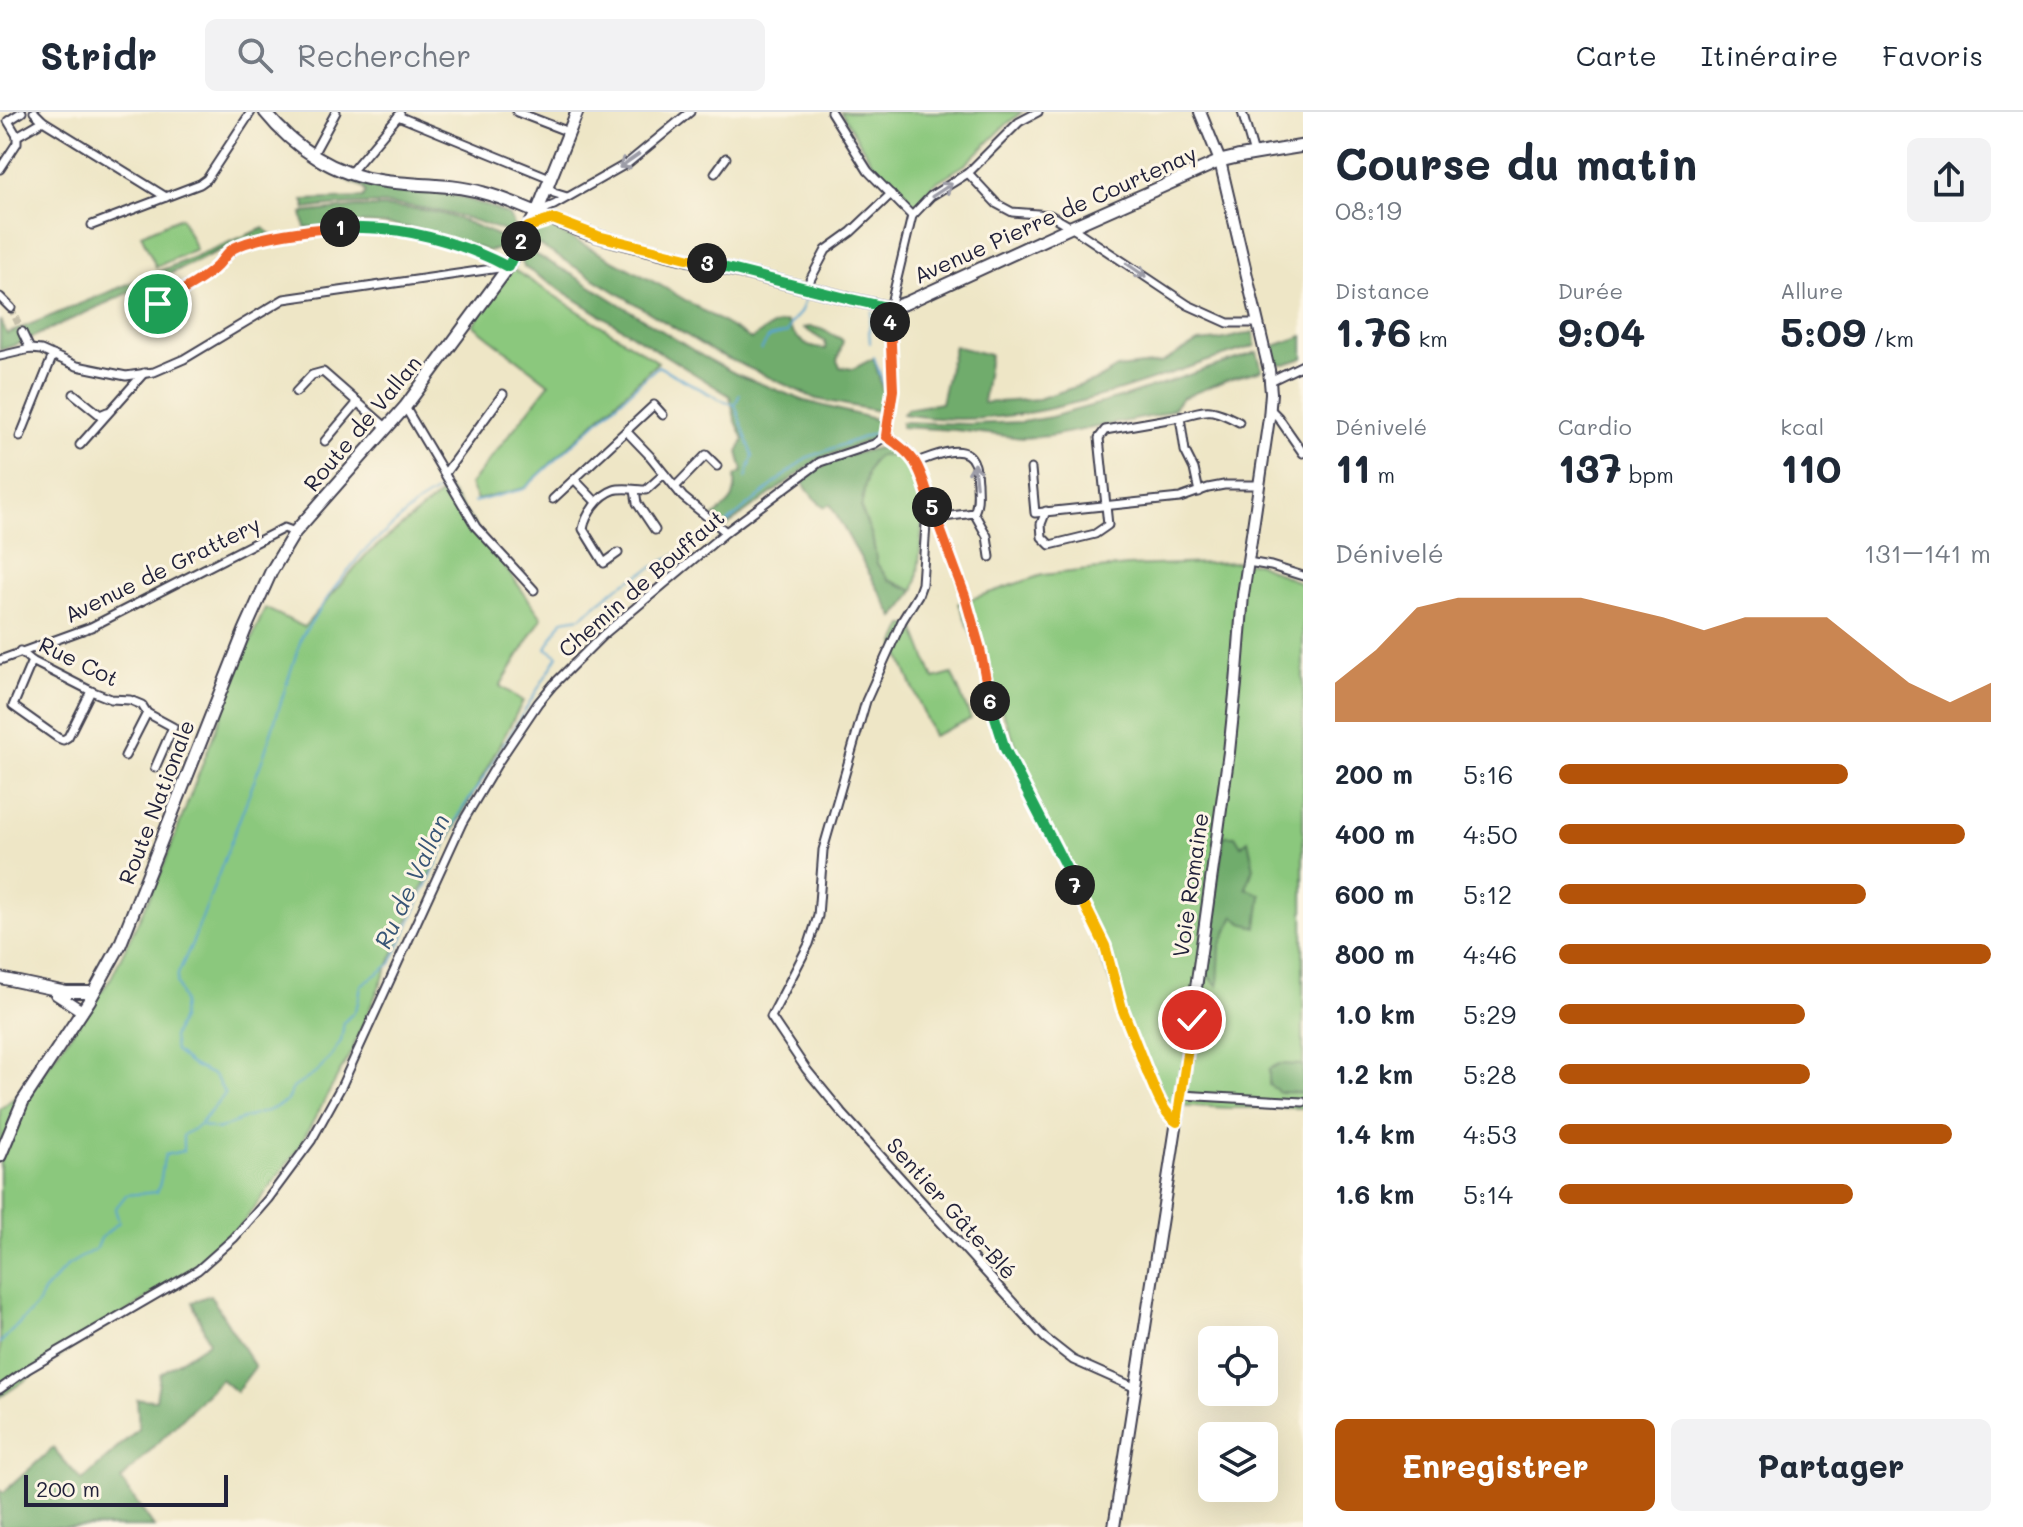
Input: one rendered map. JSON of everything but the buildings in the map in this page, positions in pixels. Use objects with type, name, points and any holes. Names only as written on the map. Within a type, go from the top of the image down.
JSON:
[{"type":"main road","points":[[265,112],[276,126],[312,156],[350,173],[383,181],[470,189],[503,198],[598,236],[890,308]]},
{"type":"main road","name":"Route de Vallan","points":[[257,602],[295,532],[405,407],[506,270],[537,212],[577,112]]},
{"type":"main road","name":"Voie Romaine","points":[[1114,1527],[1181,1095],[1231,737],[1242,605],[1270,409],[1270,381],[1265,355],[1220,161],[1200,112]]},
{"type":"main road","name":"Avenue Pierre de Courtenay","points":[[890,308],[1220,161],[1303,146]]},
{"type":"main road","points":[[528,227],[553,219]]},
{"type":"main road","name":"Route Nationale","points":[[0,1156],[23,1101],[109,968],[257,602]]},
{"type":"main road","points":[[0,978],[47,989],[94,992]]},
{"type":"main road","points":[[47,989],[82,1011]]},
{"type":"street","points":[[8,121],[22,112]]},
{"type":"street","points":[[34,112],[43,121],[166,197]]},
{"type":"street","points":[[92,225],[200,184],[207,179],[251,112]]},
{"type":"street","points":[[312,156],[336,112]]},
{"type":"street","points":[[517,112],[569,132]]},
{"type":"street","points":[[537,212],[628,163],[690,112]]},
{"type":"street","points":[[831,112],[868,171],[912,216]]},
{"type":"street","points":[[1038,112],[1019,122],[968,173],[931,196],[912,216],[890,308],[893,390],[886,436],[917,462],[965,596],[1005,749],[1105,946],[1122,1008],[1141,1059],[1168,1114],[1177,1122]]},
{"type":"street","points":[[1242,112],[1254,154]]},
{"type":"street","points":[[0,114],[17,136],[17,143],[0,169]]},
{"type":"street","points":[[350,173],[400,114],[549,181],[554,193],[567,197]]},
{"type":"street","points":[[17,136],[43,121]]},
{"type":"street","points":[[715,173],[726,158]]},
{"type":"street","points":[[968,173],[997,204],[1012,212],[1050,215],[1188,305],[1228,323],[1257,323]]},
{"type":"street","points":[[810,280],[826,250],[851,232],[891,194]]},
{"type":"street","points":[[158,304],[198,280],[217,266],[224,256],[244,244],[337,227],[386,229],[433,238],[490,258],[506,270]]},
{"type":"street","points":[[0,356],[30,349],[41,350],[77,366],[126,376],[154,372],[184,359],[284,299],[506,270]]},
{"type":"street","points":[[0,297],[11,308]]},
{"type":"street","points":[[22,332],[30,349]]},
{"type":"street","points":[[20,437],[53,355]]},
{"type":"street","points":[[1270,381],[1303,365]]},
{"type":"street","points":[[296,392],[312,375],[323,372],[387,428]]},
{"type":"street","points":[[80,445],[144,373]]},
{"type":"street","points":[[74,394],[100,415],[109,412]]},
{"type":"street","points":[[446,472],[503,394]]},
{"type":"street","points":[[325,441],[358,402]]},
{"type":"street","points":[[553,499],[654,405],[663,415]]},
{"type":"street","points":[[405,407],[476,527],[534,590]]},
{"type":"street","points":[[1270,409],[1303,453]]},
{"type":"street","points":[[1046,511],[1041,524],[1042,537],[1050,545],[1095,534],[1108,525],[1099,438],[1105,430],[1203,410],[1216,410],[1239,422]]},
{"type":"street","points":[[1180,417],[1185,451],[1194,469],[1199,492]]},
{"type":"street","points":[[626,431],[683,497],[721,528]]},
{"type":"street","name":"Chemin de Bouffaut","points":[[0,1389],[28,1369],[198,1270],[250,1221],[294,1166],[342,1085],[462,823],[531,713],[553,685],[721,528],[820,462],[874,444],[886,436]]},
{"type":"street","points":[[917,462],[946,452],[962,452],[972,457],[976,468],[978,501],[974,513],[987,536],[990,557]]},
{"type":"street","points":[[675,487],[706,455],[717,466]]},
{"type":"street","points":[[1031,469],[1035,513],[1180,498],[1214,486],[1260,485]]},
{"type":"street","points":[[618,553],[604,563],[583,529],[596,502],[614,490],[646,490],[664,474]]},
{"type":"street","points":[[575,480],[596,502]]},
{"type":"street","points":[[635,490],[637,503],[655,530]]},
{"type":"street","name":"Sentier Gâte-Blé","points":[[931,502],[926,524],[922,584],[866,701],[823,850],[818,916],[809,944],[771,1017],[806,1069],[842,1113],[1045,1338],[1073,1360],[1136,1388]]},
{"type":"street","points":[[936,518],[974,513]]},
{"type":"street","name":"Avenue de Grattery","points":[[0,660],[91,627],[284,528],[295,532]]},
{"type":"street","points":[[1248,562],[1303,576]]},
{"type":"street","name":"Rue Cot","points":[[20,651],[32,661],[91,691],[111,699],[130,700],[142,705],[147,713],[173,727],[155,768]]},
{"type":"street","points":[[32,661],[13,706],[58,738],[63,740],[68,737],[91,691]]},
{"type":"street","points":[[125,756],[147,713]]},
{"type":"street","points":[[1181,1095],[1303,1102]]},
{"type":"green space","points":[[841,112],[1022,112],[966,164],[933,184],[919,203],[912,203],[874,166]]},
{"type":"green space","points":[[330,173],[378,189],[457,196],[508,215],[514,230],[506,232],[455,215],[408,206],[359,204],[306,209],[303,200],[363,198],[366,193],[363,187]]},
{"type":"green space","points":[[358,207],[435,212],[511,242],[504,248],[488,251],[428,231],[392,225],[360,223],[305,228],[302,213]]},
{"type":"green space","points":[[181,217],[196,249],[156,267],[141,234]]},
{"type":"green space","points":[[546,225],[660,285],[751,339],[772,326],[787,322],[797,338],[814,347],[826,349],[825,342],[804,328],[818,328],[841,339],[837,361],[840,367],[853,369],[874,358],[886,405],[884,412],[816,399],[714,352],[527,239],[534,230]]},
{"type":"green space","points":[[264,228],[271,234],[221,250],[0,350],[0,320],[7,334]]},
{"type":"green space","points":[[522,247],[736,374],[805,401],[882,421],[876,438],[819,459],[725,527],[714,516],[732,499],[735,476],[743,471],[738,452],[744,439],[730,396],[524,267],[519,254]]},
{"type":"green space","points":[[511,268],[658,362],[525,488],[477,500],[470,485],[549,384],[473,325]]},
{"type":"green space","points":[[1254,332],[1255,346],[1082,401],[993,417],[948,419],[903,414],[907,409],[941,403],[954,346],[990,355],[983,403],[1038,399],[1097,380],[1117,368],[1161,363],[1198,342]]},
{"type":"green space","points":[[1303,336],[1303,358],[1285,364],[1273,363],[1269,348]]},
{"type":"green space","points":[[1257,352],[1262,370],[1229,379],[1182,398],[1173,409],[1159,415],[1050,436],[1022,438],[901,427],[901,422],[969,424],[1022,422],[1051,417],[1123,397]]},
{"type":"green space","points":[[884,447],[902,455],[910,463],[895,456],[878,456],[867,473],[861,509],[872,536],[877,564],[889,580],[914,591],[894,617],[830,504],[825,507],[821,505],[803,483],[828,463]]},
{"type":"green space","points":[[891,455],[909,462],[920,486],[922,536],[914,591],[888,580],[877,564],[872,536],[861,509],[872,462],[878,456]]},
{"type":"green space","points":[[448,488],[542,618],[500,686],[523,701],[417,899],[352,1050],[298,1149],[242,1224],[193,1267],[0,1397],[0,1109],[39,1078],[111,978],[160,875],[265,608],[304,627],[366,555]]},
{"type":"green space","points":[[1257,563],[1303,587],[1303,1108],[1159,1104],[959,603],[1042,575],[1127,566]]},
{"type":"green space","points":[[904,625],[913,625],[934,679],[952,674],[971,719],[933,736],[895,645]]},
{"type":"green space","points":[[1224,836],[1235,836],[1241,846],[1248,840],[1254,868],[1246,888],[1261,895],[1257,927],[1242,923],[1234,916],[1220,946],[1218,986],[1208,976],[1206,957]]},
{"type":"green space","points":[[1279,1064],[1303,1065],[1303,1093],[1280,1092],[1269,1085],[1269,1069]]},
{"type":"green space","points":[[210,1295],[255,1367],[236,1392],[221,1379],[121,1480],[154,1527],[0,1527],[0,1490],[4,1492],[53,1448],[82,1481],[139,1428],[137,1399],[156,1400],[160,1374],[209,1342],[192,1302]]},
{"type":"waterway","points":[[761,350],[769,337],[787,333],[807,295]]},
{"type":"waterway","name":"Ru de Vallan","points":[[870,343],[872,311]]},
{"type":"waterway","name":"Ru de Vallan","points":[[874,357],[886,391],[887,410]]},
{"type":"waterway","points":[[474,502],[524,489],[658,366],[735,405]]},
{"type":"waterway","points":[[740,394],[735,405],[753,456],[746,478]]},
{"type":"waterway","name":"Ru de Vallan","points":[[728,522],[806,458],[877,432],[885,420]]},
{"type":"waterway","points":[[200,1124],[225,1094],[215,1076],[190,1064],[175,1051],[173,1037],[181,1018],[183,1002],[177,983],[178,974],[264,755],[302,636],[362,553],[418,503],[444,487],[458,508]]},
{"type":"waterway","name":"Ru de Vallan","points":[[0,1343],[38,1304],[43,1292],[68,1265],[97,1248],[101,1238],[119,1222],[115,1209],[126,1195],[157,1192],[165,1155],[183,1151],[183,1135],[200,1125],[218,1130],[286,1102],[293,1088],[316,1073],[331,1056],[341,1041],[344,1022],[358,1003],[361,985],[391,964],[462,809],[558,656],[546,648],[563,620],[581,617],[619,586],[712,534]]},
{"type":"tunnel","points":[[11,308],[22,332]]},
{"type":"route","points":[[158,304],[198,280],[235,248],[280,235],[337,227],[386,229],[433,238],[508,267],[528,227],[553,219],[598,236],[890,308],[893,390],[886,436],[917,462],[965,596],[1005,749],[1105,946],[1122,1008],[1141,1059],[1168,1114],[1177,1122],[1192,1020]]}]
